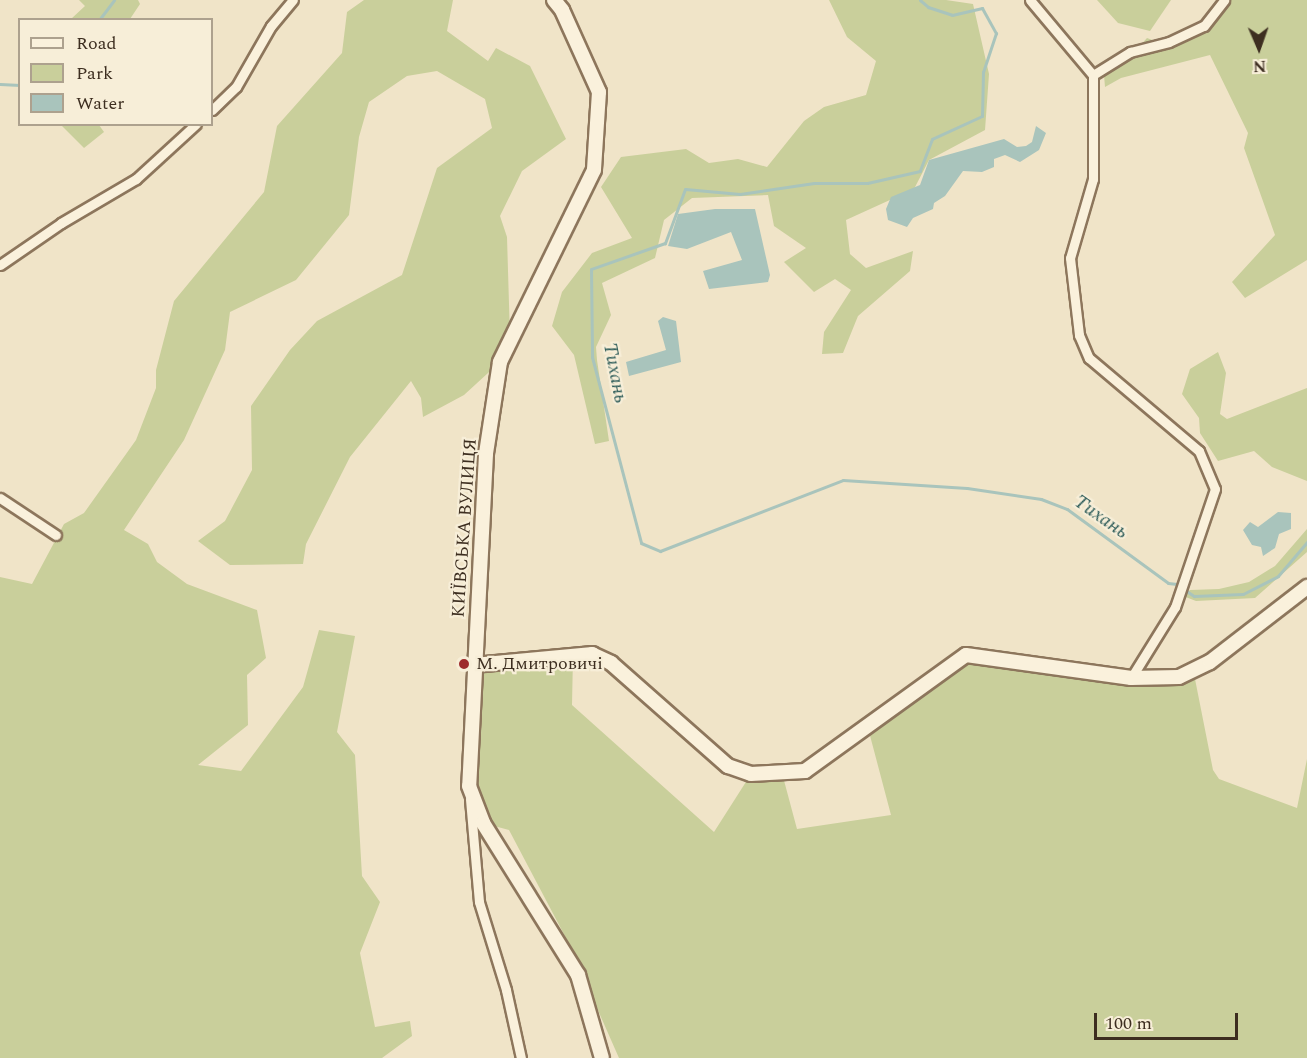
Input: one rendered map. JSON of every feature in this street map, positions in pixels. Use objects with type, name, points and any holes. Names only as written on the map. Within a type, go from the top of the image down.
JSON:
[{"type":"main road","name":"КИЇВСЬКА ВУЛИЦЯ","points":[[554,0],[599,92],[594,170],[500,362],[486,454],[469,786],[483,823],[578,975],[602,1058]]},
{"type":"main road","points":[[474,665],[592,654],[611,663],[728,766],[752,774],[805,771],[966,655],[1131,678],[1179,677],[1210,662],[1307,587]]},
{"type":"street","points":[[213,109],[236,87],[271,26],[293,0]]},
{"type":"street","points":[[1030,0],[1093,75],[1093,179],[1070,258],[1079,335],[1089,358],[1199,451],[1215,489],[1175,607],[1131,678]]},
{"type":"street","points":[[1093,75],[1130,52],[1169,42],[1204,26],[1224,0]]},
{"type":"street","points":[[0,265],[61,223],[136,179],[194,126]]},
{"type":"street","points":[[0,498],[31,522],[56,535]]},
{"type":"street","points":[[469,786],[479,902],[506,990],[521,1058]]},
{"type":"green space","points":[[79,0],[138,0],[140,4],[131,18],[72,18],[85,6]]},
{"type":"green space","points":[[364,0],[453,0],[447,31],[488,61],[496,48],[530,66],[566,139],[522,171],[500,216],[507,237],[510,337],[500,362],[464,395],[423,417],[421,398],[411,381],[350,457],[306,544],[303,564],[230,565],[198,541],[225,521],[252,470],[251,406],[290,350],[317,321],[402,275],[437,168],[492,128],[485,99],[437,71],[407,76],[369,102],[359,137],[349,215],[296,280],[230,312],[225,350],[184,440],[124,530],[148,544],[157,562],[187,584],[257,610],[266,658],[247,675],[248,725],[198,765],[241,771],[303,687],[319,630],[355,636],[337,732],[355,755],[362,876],[380,902],[360,953],[375,1027],[410,1021],[412,1036],[382,1058],[0,1058],[0,577],[32,584],[64,524],[84,513],[136,440],[156,388],[156,370],[174,301],[264,192],[277,126],[342,53],[347,12]]},
{"type":"green space","points":[[829,0],[946,0],[973,4],[989,74],[985,130],[929,160],[914,189],[846,220],[850,254],[866,268],[913,251],[910,271],[858,316],[843,353],[822,354],[824,332],[851,290],[835,279],[814,292],[784,262],[806,248],[774,226],[768,195],[692,198],[664,220],[655,258],[602,283],[611,315],[596,347],[609,441],[595,444],[574,355],[552,326],[562,292],[592,253],[632,238],[601,187],[621,157],[686,149],[709,163],[738,159],[767,167],[804,121],[824,107],[866,95],[876,61],[847,37]]},
{"type":"green space","points":[[1097,0],[1171,0],[1150,31],[1118,23]]},
{"type":"green space","points":[[1231,0],[1307,0],[1307,260],[1245,298],[1232,282],[1275,235],[1244,148],[1248,133],[1210,55],[1121,78],[1105,87],[1104,75],[1127,60],[1147,38],[1171,47]]},
{"type":"green space","points":[[62,126],[100,126],[104,132],[84,148]]},
{"type":"green space","points":[[1218,352],[1226,373],[1220,414],[1227,419],[1307,388],[1307,481],[1272,467],[1254,451],[1218,461],[1200,433],[1199,418],[1182,394],[1190,369]]},
{"type":"green space","points":[[1307,529],[1307,552],[1255,598],[1196,601],[1183,596],[1190,590],[1219,589],[1249,582],[1275,566]]},
{"type":"green space","points":[[966,655],[1195,679],[1213,770],[1219,779],[1297,808],[1307,759],[1307,1058],[619,1058],[567,940],[509,830],[483,823],[469,747],[474,665],[573,656],[572,705],[714,832],[751,774],[782,773],[797,829],[891,815],[868,728]]},
{"type":"water","points":[[1036,126],[1046,133],[1039,150],[1020,162],[1005,155],[994,159],[994,167],[982,172],[963,171],[945,196],[934,203],[933,209],[913,218],[907,227],[888,220],[886,209],[891,197],[920,185],[929,160],[1004,139],[1017,147],[1026,146],[1032,142]]},
{"type":"water","points":[[715,209],[755,209],[770,275],[768,282],[709,289],[703,271],[742,260],[731,232],[687,249],[668,246],[678,214]]},
{"type":"water","points":[[663,317],[676,321],[681,362],[629,376],[626,362],[666,350],[658,321]]},
{"type":"water","points":[[1278,512],[1291,513],[1291,529],[1279,534],[1275,548],[1263,556],[1261,547],[1252,545],[1243,530],[1250,522],[1258,527]]},
{"type":"waterway","name":"Тихань","points":[[100,18],[114,0]]},
{"type":"waterway","name":"Тихань","points":[[920,0],[928,7],[952,15],[982,8],[996,33],[983,72],[982,116],[932,139],[920,171],[867,183],[814,183],[740,194],[685,189],[665,243],[591,269],[592,357],[641,543],[660,551],[843,480],[967,488],[1041,499],[1067,509],[1168,583],[1177,584]]},
{"type":"waterway","name":"Тихань","points":[[0,84],[18,85]]},
{"type":"waterway","name":"Тихань","points":[[1185,590],[1194,596],[1243,594],[1278,576],[1307,542]]},
{"type":"place","name":"М. Дмитровичі","points":[[464,664]]}]
